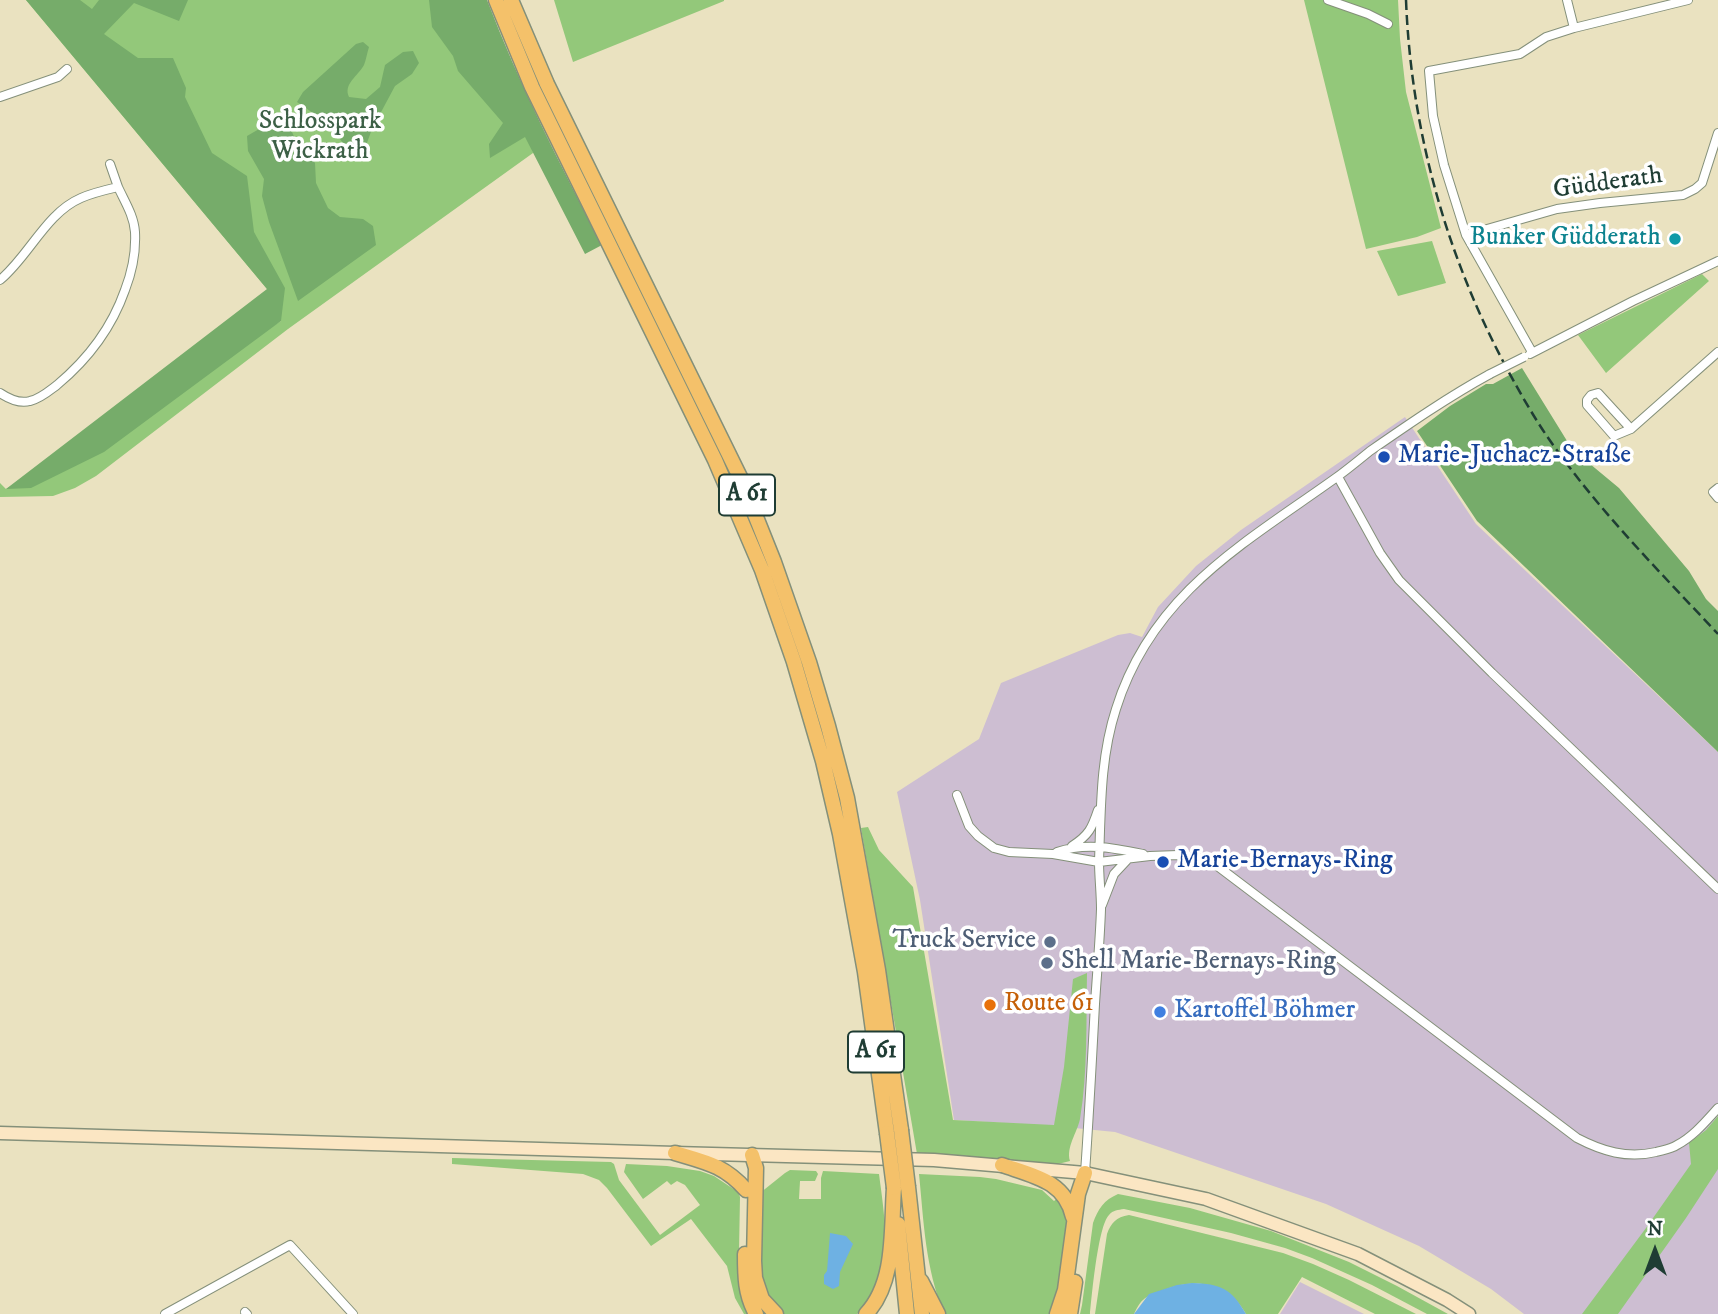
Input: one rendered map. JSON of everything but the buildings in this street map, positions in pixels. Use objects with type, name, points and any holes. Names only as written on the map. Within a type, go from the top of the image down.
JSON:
[{"type":"highway","name":"A 61","points":[[496,0],[532,87],[715,460],[762,570],[794,662],[823,761],[840,834],[894,1131]]},
{"type":"highway","name":"A 61","points":[[511,0],[547,84],[740,477],[774,562],[809,662],[847,798],[878,970],[901,1187],[918,1273],[922,1314]]},
{"type":"highway","points":[[675,1153],[722,1169],[746,1190]]},
{"type":"highway","points":[[752,1155],[747,1167],[745,1280],[756,1314]]},
{"type":"highway","points":[[752,1155],[756,1168],[755,1278],[762,1298],[776,1314]]},
{"type":"highway","points":[[1003,1165],[1058,1188],[1066,1197],[1074,1222]]},
{"type":"highway","points":[[1057,1314],[1065,1290],[1078,1194],[1084,1172]]},
{"type":"highway","points":[[1070,1314],[1086,1195],[1084,1172]]},
{"type":"highway","name":"A 61","points":[[901,1187],[907,1314]]},
{"type":"highway","points":[[866,1314],[875,1304],[885,1280],[901,1187]]},
{"type":"highway","points":[[918,1273],[938,1314]]},
{"type":"main road","points":[[0,1133],[934,1160],[1084,1172],[1206,1199],[1358,1254],[1469,1314]]},
{"type":"street","points":[[1328,0],[1388,24]]},
{"type":"street","points":[[1567,0],[1574,28]]},
{"type":"street","points":[[1528,355],[1466,235],[1444,165],[1433,116],[1429,71],[1520,54],[1546,37],[1574,28],[1688,0]]},
{"type":"street","points":[[0,97],[58,77],[67,69]]},
{"type":"street","name":"Güdderath","points":[[1466,235],[1557,209],[1683,195],[1702,183],[1718,134]]},
{"type":"street","points":[[0,393],[17,402],[30,402],[46,394],[73,372],[101,337],[125,290],[134,256],[135,230],[130,210],[110,163]]},
{"type":"street","points":[[0,280],[21,260],[63,209],[79,198],[118,187]]},
{"type":"street","points":[[1084,1172],[1101,908],[1100,804],[1104,765],[1116,708],[1132,669],[1158,624],[1204,574],[1236,548],[1448,397],[1633,301],[1718,261]]},
{"type":"street","points":[[1631,429],[1598,393],[1587,400],[1587,405],[1614,436],[1631,429],[1718,352]]},
{"type":"street","points":[[1338,477],[1380,553],[1399,580],[1718,889]]},
{"type":"street","points":[[1718,488],[1713,492],[1718,498]]},
{"type":"street","points":[[957,795],[969,825],[994,848],[1099,862],[1178,855],[1198,858],[1216,865],[1577,1138],[1597,1149],[1618,1154],[1645,1155],[1676,1146],[1698,1130],[1718,1108]]},
{"type":"street","points":[[1053,854],[1085,838],[1092,828],[1100,804]]},
{"type":"street","points":[[1069,848],[1100,846],[1150,856]]},
{"type":"street","points":[[1101,908],[1114,874],[1128,859]]},
{"type":"street","points":[[165,1314],[290,1245],[353,1314]]},
{"type":"shaded area","points":[[1405,417],[1476,524],[1718,752],[1718,1314],[1524,1314],[1491,1289],[1419,1246],[1326,1204],[1115,1132],[954,1120],[920,900],[897,792],[979,739],[1001,683],[1118,635],[1130,633],[1142,637],[1158,607],[1196,566],[1241,530]]},
{"type":"shaded area","points":[[1300,1282],[1364,1314],[1280,1314]]},
{"type":"green space","name":"Schlosspark Wickrath","points":[[26,0],[480,0],[531,121],[533,153],[288,329],[96,476],[53,496],[0,497],[0,483],[6,489],[281,321],[267,289]]},
{"type":"green space","points":[[26,0],[80,0],[92,9],[99,0],[188,0],[179,21],[134,3],[104,34],[138,58],[173,58],[186,88],[185,97],[212,153],[247,176],[254,232],[285,288],[281,321],[104,452],[31,488],[6,489],[267,289]]},
{"type":"green space","points":[[429,0],[487,0],[541,124],[602,245],[585,254],[525,137],[490,158],[489,144],[503,123],[458,71],[453,56],[432,27]]},
{"type":"green space","points":[[554,0],[724,0],[724,1],[573,62]]},
{"type":"green space","points":[[1304,0],[1398,0],[1406,92],[1441,228],[1417,237],[1366,249]]},
{"type":"green space","points":[[363,42],[369,47],[364,65],[348,88],[349,97],[366,99],[380,87],[385,65],[403,52],[413,51],[419,63],[412,74],[395,86],[372,129],[364,151],[348,149],[326,122],[297,102],[303,92],[356,44]]},
{"type":"green space","points":[[266,125],[292,132],[297,143],[315,163],[316,183],[328,208],[340,217],[363,219],[373,226],[376,245],[298,301],[269,222],[262,196],[264,179],[248,151],[247,136]]},
{"type":"green space","points":[[1432,241],[1446,283],[1398,296],[1377,251]]},
{"type":"green space","points":[[1702,274],[1709,281],[1606,373],[1578,335]]},
{"type":"green space","points":[[1522,368],[1572,449],[1619,488],[1689,571],[1706,599],[1718,611],[1718,752],[1477,521],[1417,431],[1486,384],[1493,384]]},
{"type":"green space","points":[[868,827],[879,850],[913,887],[953,1120],[1054,1125],[1064,1067],[1073,979],[1087,973],[1084,1083],[1080,1119],[1069,1150],[1070,1161],[1058,1164],[917,1154],[861,828]]},
{"type":"green space","points":[[1718,1116],[1718,1169],[1686,1218],[1618,1314],[1582,1314],[1691,1164],[1689,1143]]},
{"type":"green space","points":[[452,1158],[611,1162],[619,1180],[660,1235],[700,1205],[685,1185],[677,1181],[671,1185],[667,1181],[643,1199],[624,1172],[626,1164],[667,1166],[714,1176],[738,1192],[740,1197],[739,1252],[750,1314],[744,1314],[735,1298],[727,1266],[691,1219],[651,1246],[599,1180],[583,1174],[452,1164]]},
{"type":"green space","points":[[790,1170],[816,1171],[818,1174],[815,1181],[800,1181],[799,1199],[821,1199],[823,1171],[879,1174],[885,1253],[878,1284],[867,1304],[857,1314],[783,1314],[768,1299],[761,1280],[759,1259],[760,1193]]},
{"type":"green space","points":[[919,1174],[996,1179],[1042,1190],[1054,1201],[1060,1196],[1069,1215],[1063,1269],[1052,1314],[944,1314],[929,1262]]},
{"type":"green space","points":[[1118,1194],[1190,1208],[1271,1231],[1349,1262],[1448,1314],[1427,1314],[1372,1285],[1285,1248],[1124,1209],[1112,1212],[1105,1222],[1096,1262],[1090,1314],[1080,1314],[1093,1223],[1102,1206]]},
{"type":"green space","points":[[1129,1215],[1283,1253],[1349,1280],[1416,1314],[1375,1314],[1302,1277],[1278,1314],[1246,1314],[1230,1295],[1221,1289],[1188,1284],[1150,1295],[1142,1301],[1134,1314],[1095,1314],[1107,1234],[1115,1221]]},
{"type":"water","points":[[830,1233],[846,1236],[853,1244],[840,1272],[839,1286],[833,1289],[824,1284]]},
{"type":"water","points":[[1192,1283],[1224,1289],[1235,1298],[1246,1314],[1134,1314],[1149,1294]]},
{"type":"railway","points":[[1406,0],[1415,95],[1435,188],[1465,278],[1505,365],[1545,433],[1570,468],[1631,541],[1718,634]]},
{"type":"place","name":"Bunker Güdderath","points":[[1675,239]]},
{"type":"place","name":"Marie-Juchacz-Straße","points":[[1384,457]]},
{"type":"place","name":"Marie-Bernays-Ring","points":[[1163,862]]},
{"type":"place","name":"Truck Service","points":[[1050,942]]},
{"type":"place","name":"Shell Marie-Bernays-Ring","points":[[1047,963]]},
{"type":"place","name":"Route 61","points":[[990,1005]]},
{"type":"place","name":"Kartoffel Böhmer","points":[[1160,1012]]}]
